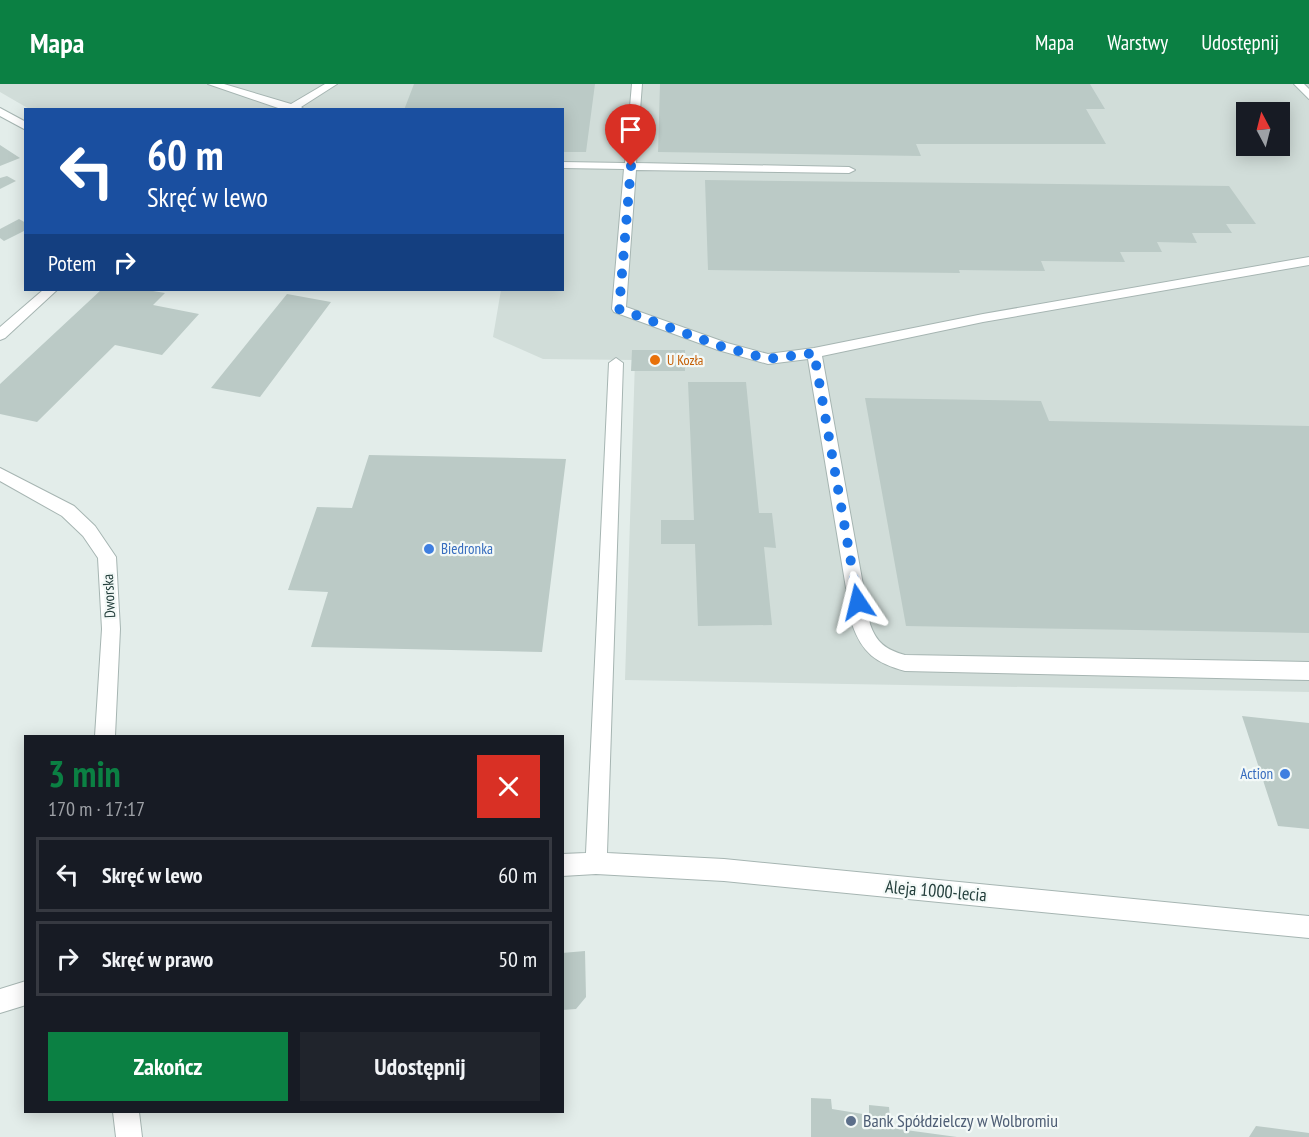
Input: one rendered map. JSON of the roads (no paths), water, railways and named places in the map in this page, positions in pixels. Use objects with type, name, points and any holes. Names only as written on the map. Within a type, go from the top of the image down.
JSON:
[{"type":"street","points":[[213,84],[292,108]]},
{"type":"street","points":[[296,108],[332,84]]},
{"type":"street","points":[[637,84],[619,309],[723,347],[768,359],[814,353],[983,318],[1309,261]]},
{"type":"street","points":[[1299,84],[1309,96]]},
{"type":"street","points":[[0,111],[24,126]]},
{"type":"street","points":[[564,165],[849,170]]},
{"type":"street","points":[[0,335],[49,291]]},
{"type":"street","points":[[814,353],[861,624],[867,645],[886,658],[905,663],[1309,671]]},
{"type":"street","points":[[596,863],[616,363]]},
{"type":"street","name":"Dworska","points":[[0,474],[68,511],[89,531],[107,557],[111,629],[105,735]]},
{"type":"street","name":"Aleja 1000-lecia","points":[[564,865],[596,863],[724,870],[1309,927]]},
{"type":"street","points":[[0,1001],[24,994]]},
{"type":"street","points":[[126,1113],[129,1137]]},
{"type":"place","name":"U Kozła","points":[[655,360]]},
{"type":"place","name":"Biedronka","points":[[429,549]]},
{"type":"place","name":"Action","points":[[1285,774]]},
{"type":"place","name":"Bank Spółdzielczy w Wolbromiu","points":[[851,1121]]}]
